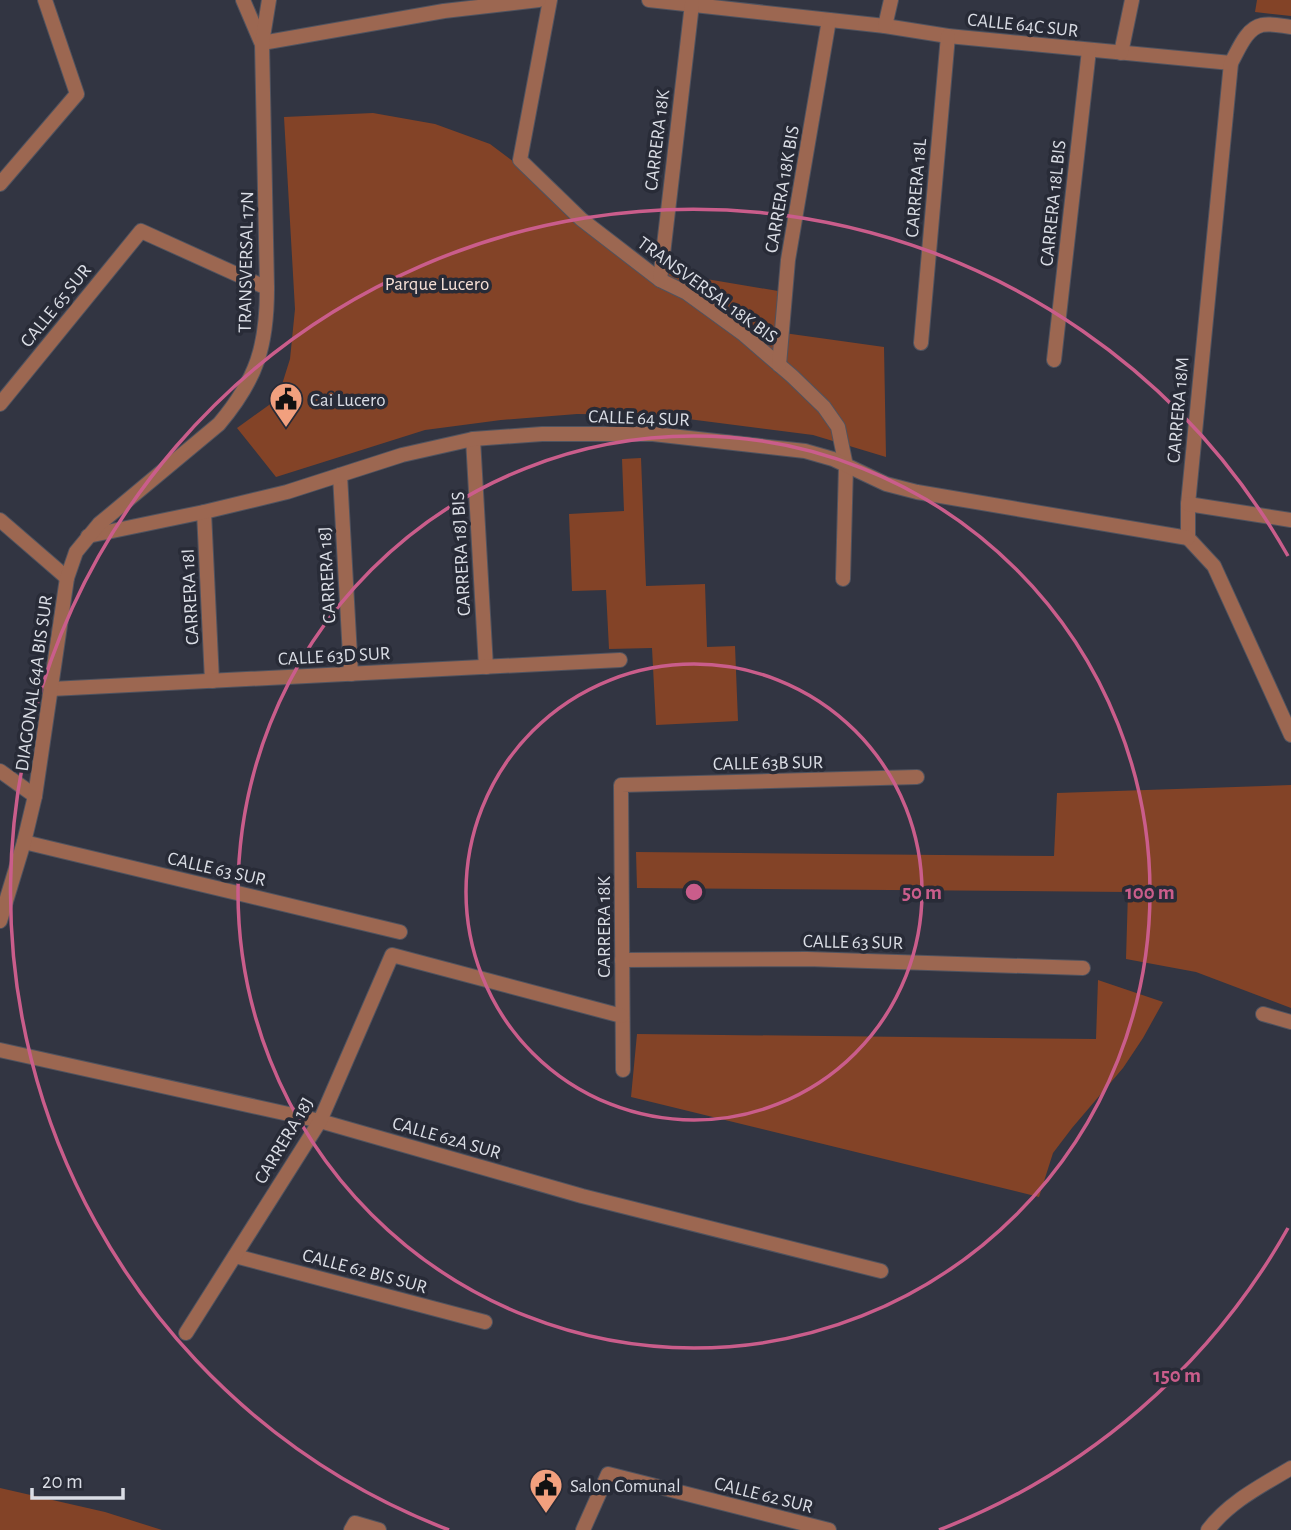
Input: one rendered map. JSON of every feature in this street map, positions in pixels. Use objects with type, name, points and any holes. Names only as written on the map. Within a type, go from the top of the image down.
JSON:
[{"type":"street","points":[[0,184],[77,94],[45,0]]},
{"type":"street","points":[[243,0],[262,43],[445,6],[540,0]]},
{"type":"street","name":"TRANSVERSAL 17N","points":[[88,536],[219,424],[247,387],[262,349],[267,317],[267,288],[262,43],[269,0]]},
{"type":"street","name":"TRANSVERSAL 18K BIS","points":[[550,0],[520,160],[581,219],[660,280],[687,293],[742,333],[792,376],[824,407],[838,427],[846,466]]},
{"type":"street","name":"CALLE 64C SUR","points":[[649,0],[885,26],[948,36],[1231,63]]},
{"type":"street","points":[[885,26],[891,0]]},
{"type":"street","points":[[1121,53],[1132,0]]},
{"type":"street","name":"CARRERA 18K","points":[[660,280],[692,4]]},
{"type":"street","name":"CARRERA 18K BIS","points":[[779,365],[788,260],[829,20]]},
{"type":"street","points":[[1231,63],[1254,28],[1267,25],[1291,27]]},
{"type":"street","name":"CARRERA 18L","points":[[921,343],[948,36]]},
{"type":"street","name":"CARRERA 18L BIS","points":[[1054,360],[1088,50]]},
{"type":"street","name":"CARRERA 18M","points":[[1188,538],[1188,504],[1231,63]]},
{"type":"street","name":"CALLE 65 SUR","points":[[0,404],[141,231],[267,288]]},
{"type":"street","name":"CALLE 64 SUR","points":[[88,536],[287,492],[402,455],[473,439],[542,434],[653,434],[805,451],[833,459],[886,484],[917,492],[1188,538]]},
{"type":"street","name":"CARRERA 18J BIS","points":[[473,439],[486,667]]},
{"type":"street","points":[[843,579],[846,466]]},
{"type":"street","name":"CARRERA 18J","points":[[340,475],[351,674]]},
{"type":"street","points":[[1188,504],[1291,520]]},
{"type":"street","name":"CARRERA 18I","points":[[204,512],[212,681]]},
{"type":"street","points":[[0,520],[68,578]]},
{"type":"street","name":"DIAGONAL 64A BIS SUR","points":[[0,921],[36,796],[68,578],[76,552],[88,536]]},
{"type":"street","points":[[1188,538],[1214,566],[1291,735]]},
{"type":"street","name":"CALLE 63D SUR","points":[[51,689],[620,660]]},
{"type":"street","points":[[0,771],[36,796]]},
{"type":"street","name":"CALLE 63B SUR","points":[[621,785],[917,777]]},
{"type":"street","name":"CARRERA 18K","points":[[621,785],[623,1070]]},
{"type":"street","name":"CALLE 63 SUR","points":[[24,842],[400,932]]},
{"type":"street","name":"CARRERA 18J","points":[[186,1333],[320,1121],[392,956],[622,1016]]},
{"type":"street","name":"CALLE 63 SUR","points":[[622,960],[807,959],[1083,968]]},
{"type":"street","points":[[1263,1014],[1291,1022]]},
{"type":"street","name":"CALLE 62A SUR","points":[[0,1050],[320,1121],[582,1196],[881,1271]]},
{"type":"street","name":"CALLE 62 BIS SUR","points":[[235,1256],[485,1322]]},
{"type":"street","points":[[1208,1530],[1229,1508],[1291,1468]]},
{"type":"street","name":"CALLE 62 SUR","points":[[583,1530],[608,1474],[830,1530]]},
{"type":"street","points":[[353,1527],[379,1530]]},
{"type":"green space","points":[[1257,0],[1291,0],[1291,16],[1255,12]]},
{"type":"green space","name":"Parque Lucero","points":[[373,113],[435,124],[490,144],[659,271],[790,293],[784,333],[884,347],[886,457],[813,435],[657,415],[577,414],[425,430],[276,477],[237,428],[269,405],[279,394],[290,359],[295,309],[284,117]]},
{"type":"green space","points":[[641,458],[646,586],[705,584],[707,647],[735,646],[738,721],[656,725],[652,648],[609,649],[606,590],[572,591],[569,514],[624,511],[622,459]]},
{"type":"green space","points":[[1291,785],[1291,1008],[1196,972],[1126,959],[1128,892],[637,888],[636,852],[1054,856],[1057,793]]},
{"type":"green space","points":[[1098,980],[1163,1002],[1123,1068],[1053,1153],[1039,1197],[631,1097],[637,1034],[1096,1039]]},
{"type":"green space","points":[[0,1488],[105,1512],[162,1530],[0,1530]]},
{"type":"place","name":"Cai Lucero","points":[[286,429]]},
{"type":"place","name":"Salon Comunal","points":[[546,1515]]}]
